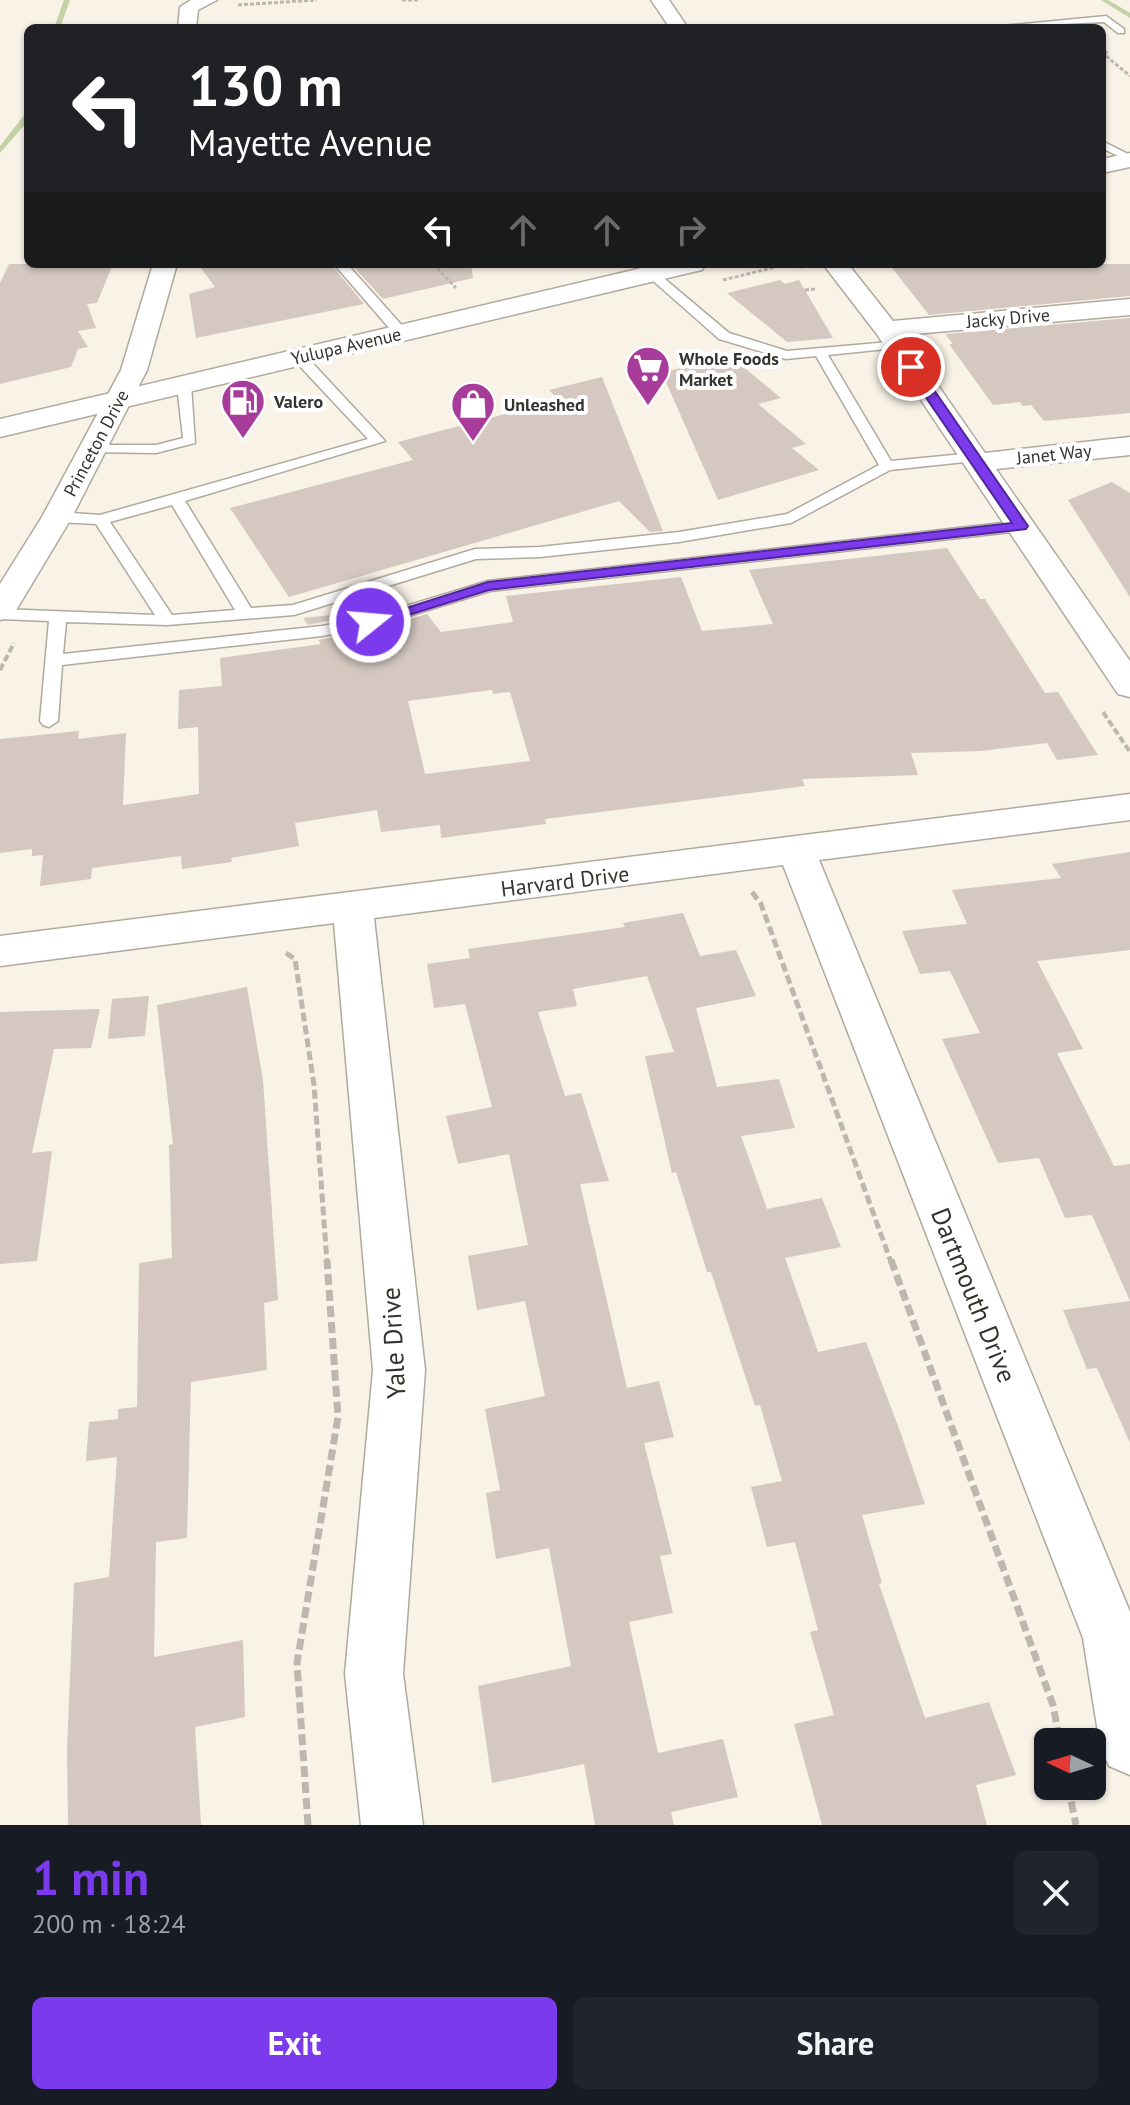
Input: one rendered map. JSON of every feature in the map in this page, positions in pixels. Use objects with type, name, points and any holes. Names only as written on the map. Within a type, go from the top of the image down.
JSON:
[{"type":"street","points":[[187,24],[189,7],[208,0]]},
{"type":"street","points":[[661,1],[688,0]]},
{"type":"street","points":[[661,1],[676,24]]},
{"type":"street","points":[[1106,165],[1130,160]]},
{"type":"street","name":"Princeton Drive","points":[[0,612],[57,517],[134,370],[164,268]]},
{"type":"street","points":[[838,268],[891,336],[1125,671]]},
{"type":"street","name":"Yulupa Avenue","points":[[0,428],[401,333],[646,269]]},
{"type":"street","name":"Jacky Drive","points":[[891,336],[1130,307]]},
{"type":"street","name":"Janet Way","points":[[976,459],[1130,446]]},
{"type":"street","name":"Harvard Drive","points":[[0,951],[1130,807]]},
{"type":"street","name":"Dartmouth Drive","points":[[796,850],[1112,1638],[1130,1745]]},
{"type":"street","name":"Yale Drive","points":[[353,908],[399,1370],[374,1674],[392,1825]]},
{"type":"lane","points":[[1039,24],[1106,19],[1121,31]]},
{"type":"lane","points":[[1106,146],[1130,160]]},
{"type":"lane","points":[[344,268],[401,333]]},
{"type":"lane","points":[[646,269],[724,336],[786,355],[820,352],[891,336]]},
{"type":"lane","points":[[820,352],[887,466]]},
{"type":"lane","points":[[57,517],[101,520],[378,441],[299,357]]},
{"type":"lane","points":[[93,449],[156,449],[190,440],[184,385]]},
{"type":"lane","points":[[0,612],[167,620],[294,610],[475,554],[540,552],[679,537],[791,518],[887,466],[976,459]]},
{"type":"lane","points":[[176,499],[246,614]]},
{"type":"lane","points":[[101,520],[167,620]]},
{"type":"lane","points":[[57,660],[322,631],[370,622],[488,586],[1021,526]]},
{"type":"lane","points":[[49,721],[57,660],[58,617]]},
{"type":"path","points":[[238,5],[317,0]]},
{"type":"path","points":[[402,0],[418,0]]},
{"type":"path","points":[[437,268],[462,295]]},
{"type":"path","points":[[739,885],[750,889],[761,904],[1053,1705],[1057,1728]]},
{"type":"path","points":[[279,949],[295,959],[314,1085],[338,1417],[297,1663],[308,1825]]},
{"type":"path","points":[[1071,1800],[1076,1825]]},
{"type":"building","points":[[9,264],[24,264],[24,268],[111,268],[97,303],[87,304],[96,328],[78,331],[88,347],[78,349],[71,367],[0,384],[0,283]]},
{"type":"building","points":[[1106,264],[1130,264],[1130,296],[929,315],[892,268],[1106,268]]},
{"type":"building","points":[[201,268],[334,268],[364,304],[196,338],[189,294],[215,287]]},
{"type":"building","points":[[355,268],[472,268],[473,278],[383,299]]},
{"type":"building","points":[[780,280],[785,284],[799,280],[833,338],[787,342],[727,293]]},
{"type":"building","points":[[1130,318],[1130,413],[1044,421],[1031,405],[1023,406],[1020,402],[993,405],[945,334]]},
{"type":"building","points":[[729,355],[781,398],[758,404],[806,444],[792,448],[819,470],[718,500],[662,373]]},
{"type":"building","points":[[602,377],[663,531],[650,532],[619,501],[289,597],[230,508],[413,460],[398,442],[559,400],[549,390]]},
{"type":"building","points":[[1112,482],[1130,493],[1130,597],[1068,500]]},
{"type":"building","points":[[947,548],[980,599],[985,599],[1045,693],[1058,692],[1098,755],[1057,760],[1047,743],[981,751],[911,753],[918,775],[802,779],[805,786],[545,819],[546,824],[441,838],[440,825],[381,832],[377,810],[295,823],[299,846],[231,858],[232,862],[182,869],[181,856],[92,868],[91,879],[40,886],[43,855],[32,856],[32,849],[0,853],[0,739],[79,731],[78,739],[126,733],[123,805],[199,794],[198,727],[178,729],[179,690],[222,686],[220,658],[321,644],[318,640],[377,629],[427,614],[441,632],[513,622],[506,596],[681,577],[702,631],[773,624],[749,570]],"holes":[[[492,690],[493,694],[510,692],[530,761],[425,774],[408,701]]]},
{"type":"building","points":[[387,609],[308,625],[303,618]]},
{"type":"building","points":[[1130,852],[1130,950],[1037,961],[1083,1049],[1057,1053],[1114,1166],[1130,1164],[1130,1301],[1092,1215],[1065,1218],[1039,1158],[998,1163],[942,1039],[980,1033],[950,971],[920,974],[902,931],[967,924],[952,890],[1061,878],[1052,864]]},
{"type":"building","points":[[683,913],[700,956],[736,950],[756,996],[696,1008],[717,1087],[779,1079],[795,1128],[741,1136],[767,1209],[822,1198],[841,1247],[785,1258],[818,1352],[866,1342],[900,1431],[925,1504],[862,1515],[882,1583],[879,1584],[925,1718],[989,1702],[1016,1775],[976,1785],[987,1825],[822,1825],[794,1724],[834,1715],[810,1632],[818,1630],[795,1542],[767,1547],[751,1487],[782,1481],[760,1405],[755,1406],[711,1272],[707,1272],[676,1172],[672,1173],[645,1056],[674,1052],[647,976],[573,989],[577,1006],[538,1012],[565,1096],[581,1093],[609,1181],[580,1184],[627,1388],[659,1381],[674,1437],[644,1443],[672,1554],[660,1556],[673,1613],[629,1622],[658,1753],[723,1739],[738,1797],[671,1812],[674,1825],[595,1825],[584,1764],[492,1783],[478,1686],[571,1666],[549,1548],[496,1559],[486,1493],[500,1490],[485,1409],[545,1396],[525,1301],[477,1310],[468,1256],[528,1245],[509,1154],[458,1164],[446,1116],[492,1107],[465,1004],[434,1008],[427,964],[470,958],[468,949],[625,927],[623,923]]},
{"type":"building","points":[[247,987],[263,1080],[278,1300],[264,1303],[267,1370],[191,1382],[187,1538],[156,1542],[154,1657],[243,1640],[245,1717],[195,1727],[201,1825],[68,1825],[67,1748],[74,1583],[109,1577],[117,1457],[86,1461],[89,1422],[118,1419],[118,1409],[137,1407],[139,1263],[172,1258],[169,1145],[173,1144],[157,1005]]},
{"type":"building","points":[[149,996],[145,1036],[108,1039],[112,999]]},
{"type":"building","points":[[100,1009],[91,1048],[54,1049],[32,1153],[52,1151],[37,1261],[0,1264],[0,1012]]},
{"type":"building","points":[[1130,1301],[1130,1443],[1097,1368],[1087,1369],[1063,1310]]},
{"type":"waterway","points":[[58,24],[67,0]]},
{"type":"waterway","points":[[1104,0],[1130,16]]},
{"type":"waterway","points":[[0,151],[24,121]]},
{"type":"place","name":"Whole Foods Market","points":[[648,407]]},
{"type":"place","name":"Valero","points":[[243,440]]},
{"type":"place","name":"Unleashed","points":[[473,443]]},
{"type":"route","points":[[370,622],[488,586],[1021,526],[911,367]]}]
